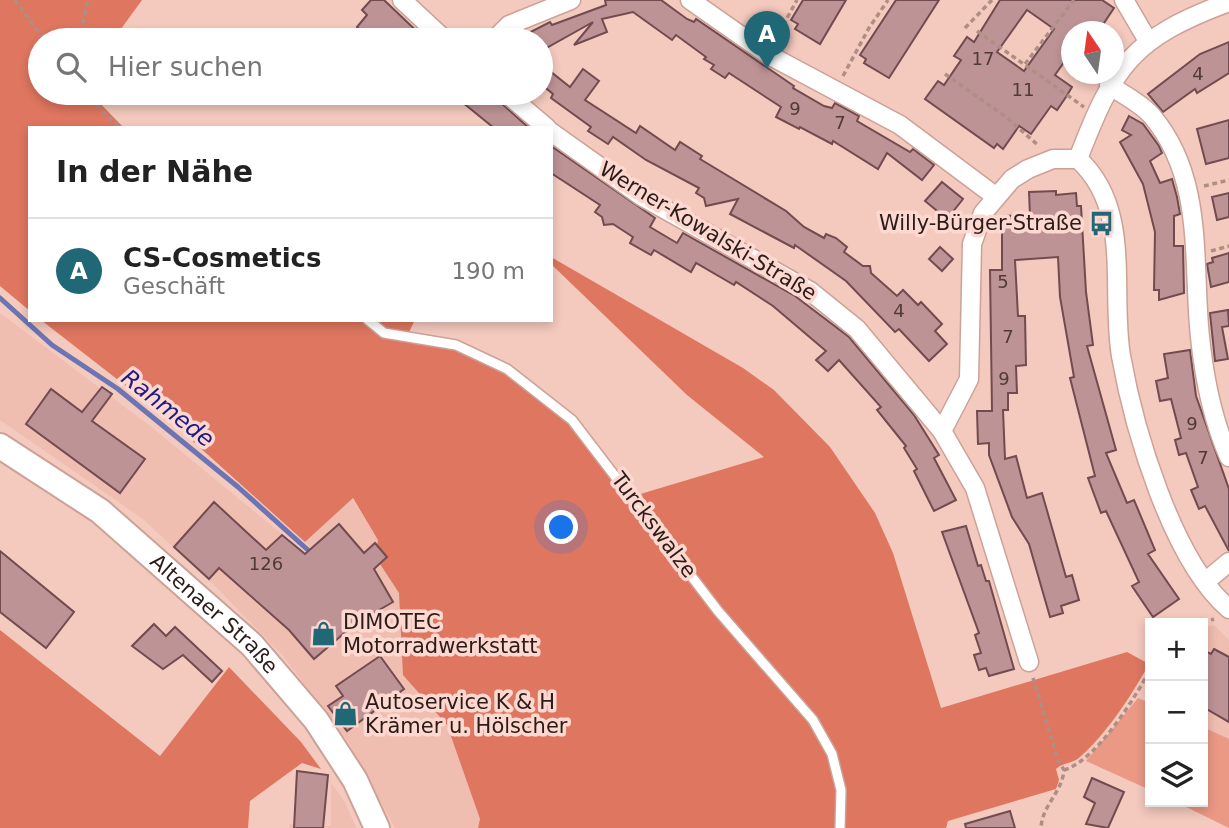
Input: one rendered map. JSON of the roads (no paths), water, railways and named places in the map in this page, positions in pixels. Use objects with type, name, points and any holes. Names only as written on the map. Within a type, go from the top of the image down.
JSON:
[{"type":"main road","name":"Altenaer Straße","points":[[0,446],[100,511],[253,645],[316,720],[355,780],[377,828]]},
{"type":"street","points":[[402,0],[433,28]]},
{"type":"street","points":[[506,28],[570,0]]},
{"type":"street","points":[[690,0],[710,6],[767,54],[900,125],[995,196]]},
{"type":"street","points":[[1124,0],[1147,41]]},
{"type":"street","points":[[1078,159],[1108,85],[1147,41],[1188,18],[1229,2]]},
{"type":"street","points":[[1108,85],[1151,115],[1175,152],[1188,190],[1195,226],[1200,339],[1209,389],[1229,457]]},
{"type":"street","points":[[520,105],[545,126]]},
{"type":"street","name":"Werner-Kowalski-Straße","points":[[553,133],[641,195],[810,291],[857,329],[942,431],[975,488],[1029,662]]},
{"type":"street","points":[[942,431],[969,379],[972,244],[977,226],[995,196],[1028,169],[1053,159],[1078,159],[1095,174],[1113,221],[1121,355],[1148,461],[1173,526],[1205,582],[1229,609]]},
{"type":"street","points":[[1205,582],[1229,562]]},
{"type":"lane","name":"Turckswalze","points":[[370,322],[384,333],[456,345],[507,369],[572,420],[718,611],[813,720],[832,754],[841,790],[840,828]]},
{"type":"waterway","name":"Rahmede","points":[[0,298],[52,345],[118,389],[238,487],[309,551]]},
{"type":"place","name":"CS-Cosmetics","points":[[767,69]]},
{"type":"place","name":"Willy-Bürger-Straße","points":[[1102,223]]},
{"type":"place","name":"DIMOTEC Motorradwerkstatt","points":[[323,634]]},
{"type":"place","name":"Autoservice K & H Krämer u. Hölscher","points":[[345,714]]}]
